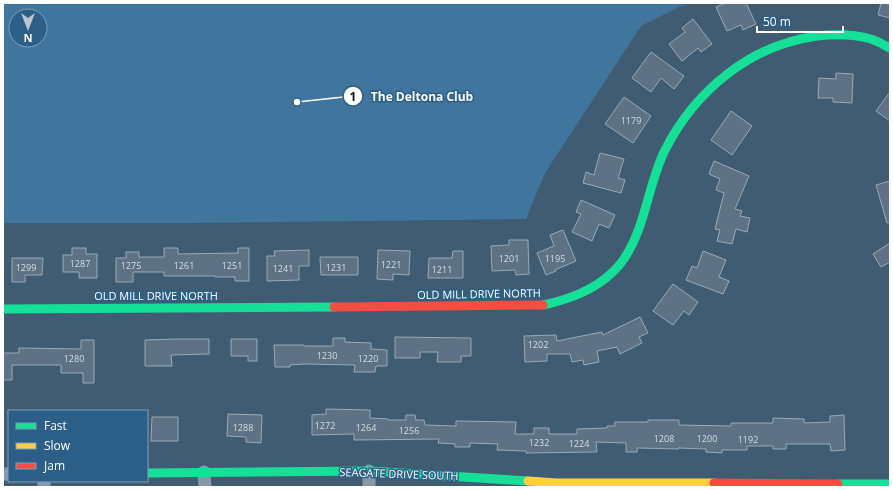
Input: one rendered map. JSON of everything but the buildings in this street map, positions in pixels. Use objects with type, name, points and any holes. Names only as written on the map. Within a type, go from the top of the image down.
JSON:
[{"type":"street","name":"OLD MILL DRIVE NORTH","points":[[3,309],[540,306],[564,301],[589,290],[601,282],[620,264],[628,252],[636,235],[664,151],[695,105],[728,74],[748,60],[770,49],[816,36],[858,36],[884,44],[890,48]]},
{"type":"street","name":"SEAGATE DRIVE SOUTH","points":[[148,473],[369,471],[557,485],[890,484]]},
{"type":"street","points":[[369,471],[369,487]]},
{"type":"street","points":[[204,472],[205,487]]},
{"type":"shaded area","points":[[3,3],[687,3],[641,26],[545,173],[526,219],[188,223],[3,223]]},
{"type":"traffic: fast","points":[[543,305],[586,291],[605,279],[621,263],[636,236],[654,178],[665,150],[677,129],[692,109],[709,90],[727,74],[747,60],[769,49],[792,41],[817,36],[857,36],[871,39],[890,48]]},
{"type":"traffic: fast","points":[[3,309],[334,307]]},
{"type":"traffic: fast","points":[[148,473],[369,471],[528,481]]},
{"type":"traffic: fast","points":[[838,484],[890,484]]},
{"type":"traffic: slow","points":[[528,481],[557,483],[714,483]]},
{"type":"traffic: jam","points":[[334,307],[543,305]]},
{"type":"traffic: jam","points":[[714,483],[838,484]]},
{"type":"place","name":"The Deltona Club","points":[[297,102]]}]
